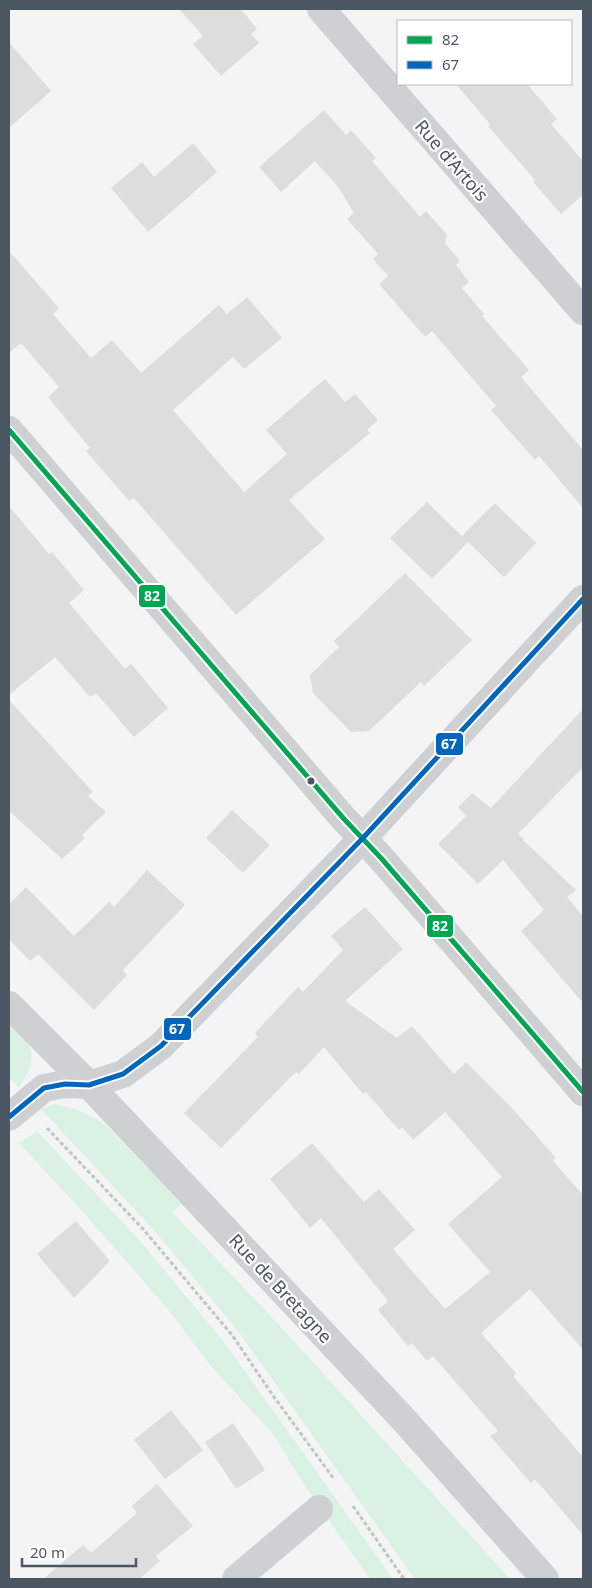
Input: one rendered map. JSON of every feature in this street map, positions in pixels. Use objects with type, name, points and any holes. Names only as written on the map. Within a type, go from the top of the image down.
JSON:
[{"type":"street","name":"Rue d'Artois","points":[[321,9],[583,311]]},
{"type":"street","points":[[9,430],[583,1092]]},
{"type":"street","points":[[16,1111],[44,1088],[65,1084],[89,1085],[123,1074],[161,1046],[362,839],[583,599]]},
{"type":"street","name":"Rue de Bretagne","points":[[9,1004],[89,1085],[406,1422],[545,1579]]},
{"type":"street","points":[[236,1579],[319,1509]]},
{"type":"path","points":[[16,1111],[143,1229],[232,1336],[338,1484]]},
{"type":"path","points":[[349,1500],[404,1579]]},
{"type":"green space","points":[[9,1026],[29,1046],[32,1057],[30,1068],[19,1087],[9,1078]]},
{"type":"green space","points":[[53,1104],[84,1112],[111,1130],[181,1204],[172,1212],[280,1326],[510,1579],[415,1579],[238,1331],[153,1229],[41,1109]]},
{"type":"green space","points":[[37,1131],[140,1241],[224,1342],[393,1579],[370,1579],[303,1483],[273,1434],[210,1365],[167,1308],[83,1212],[19,1143]]},
{"type":"building","points":[[179,9],[241,9],[257,29],[251,34],[259,43],[221,76],[193,44],[203,36]]},
{"type":"building","points":[[9,42],[51,91],[9,128]]},
{"type":"building","points":[[457,85],[528,85],[557,119],[551,124],[583,161],[583,195],[561,214],[533,182],[535,180],[488,126],[490,124]]},
{"type":"building","points":[[324,110],[346,135],[351,130],[376,158],[372,161],[420,217],[426,211],[447,235],[445,243],[460,261],[456,265],[469,282],[462,288],[484,314],[482,316],[529,370],[521,377],[583,450],[583,508],[539,456],[535,460],[491,410],[496,406],[432,331],[425,337],[379,284],[388,276],[373,259],[378,254],[347,219],[354,213],[339,188],[315,161],[281,192],[259,167]]},
{"type":"building","points":[[193,143],[217,172],[148,232],[111,188],[142,162],[154,177]]},
{"type":"building","points":[[9,251],[59,308],[53,314],[91,358],[112,340],[141,373],[219,305],[227,314],[247,297],[282,338],[244,369],[233,357],[173,410],[244,492],[287,454],[266,430],[325,379],[345,402],[355,394],[378,420],[367,430],[370,433],[289,500],[325,539],[236,615],[134,498],[129,501],[86,451],[90,448],[48,397],[59,387],[21,343],[9,353]]},
{"type":"building","points":[[427,502],[468,542],[432,579],[390,538]]},
{"type":"building","points":[[495,503],[536,543],[504,577],[462,536]]},
{"type":"building","points":[[9,506],[49,554],[52,552],[84,590],[69,603],[125,669],[131,664],[168,708],[134,737],[96,693],[90,697],[55,657],[9,695]]},
{"type":"building","points":[[405,573],[472,640],[424,686],[421,682],[369,731],[351,732],[313,693],[310,675],[339,647],[334,641]]},
{"type":"building","points":[[9,700],[93,792],[88,796],[106,812],[82,835],[85,838],[62,859],[9,811]]},
{"type":"building","points":[[583,709],[583,767],[518,834],[576,890],[567,897],[583,916],[583,1003],[521,931],[544,910],[503,860],[478,884],[438,844],[466,816],[458,807],[472,793],[491,808]]},
{"type":"building","points":[[232,810],[270,845],[243,873],[206,838]]},
{"type":"building","points":[[147,870],[185,905],[123,970],[127,975],[94,1010],[38,954],[30,961],[9,939],[9,904],[26,887],[74,936],[109,902],[114,907]]},
{"type":"building","points":[[365,907],[403,949],[345,1001],[397,1038],[412,1026],[454,1074],[466,1062],[512,1108],[556,1158],[553,1161],[583,1195],[583,1350],[530,1289],[481,1333],[516,1373],[513,1376],[583,1457],[583,1535],[535,1479],[531,1483],[490,1436],[498,1431],[433,1356],[427,1361],[412,1343],[408,1346],[378,1310],[388,1301],[321,1218],[310,1228],[270,1179],[312,1143],[364,1202],[379,1189],[415,1230],[393,1249],[445,1309],[490,1272],[448,1224],[502,1177],[445,1112],[413,1140],[402,1127],[399,1130],[366,1092],[363,1094],[324,1047],[299,1074],[296,1072],[221,1148],[184,1113],[258,1037],[255,1033],[298,987],[303,992],[343,950],[331,936]]},
{"type":"building","points":[[76,1221],[110,1261],[74,1298],[37,1254]]},
{"type":"building","points":[[171,1410],[203,1450],[165,1479],[134,1440]]},
{"type":"building","points":[[233,1423],[265,1470],[236,1489],[205,1442]]},
{"type":"building","points":[[157,1484],[193,1526],[156,1556],[160,1561],[139,1579],[43,1579],[83,1545],[91,1553],[137,1513],[132,1506]]},
{"type":"transit line","name":"82","points":[[9,430],[344,819],[381,858],[583,1092]]},
{"type":"transit line","name":"67","points":[[9,1117],[44,1088],[65,1084],[89,1085],[123,1074],[161,1046],[362,839],[583,599]]}]
